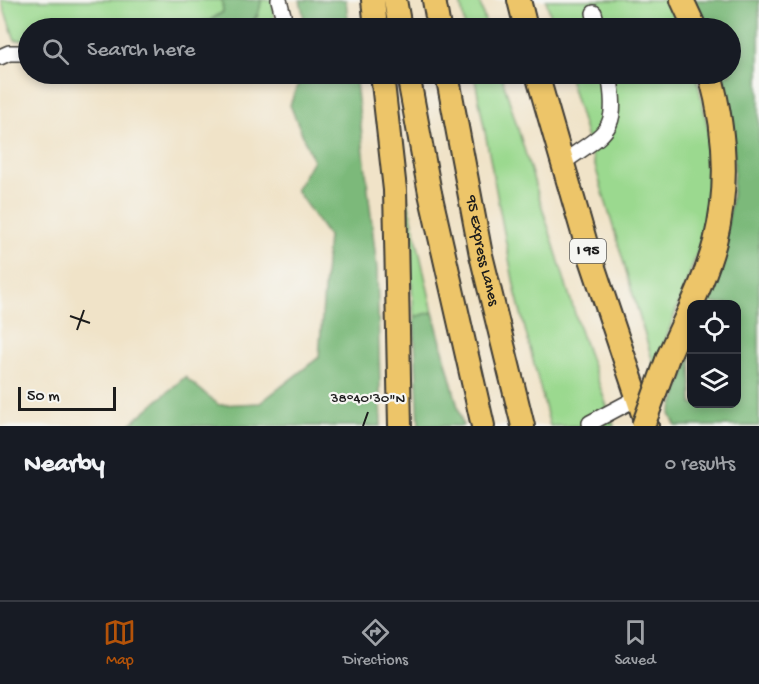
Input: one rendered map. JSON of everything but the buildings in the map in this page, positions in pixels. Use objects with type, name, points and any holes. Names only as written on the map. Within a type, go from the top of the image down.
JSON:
[{"type":"highway","points":[[373,0],[375,18]]},
{"type":"highway","points":[[395,0],[398,18]]},
{"type":"highway","points":[[434,0],[437,18]]},
{"type":"highway","points":[[519,0],[524,18]]},
{"type":"highway","points":[[682,0],[690,18]]},
{"type":"highway","points":[[383,84],[395,190],[400,426]]},
{"type":"highway","points":[[410,84],[433,204],[483,426]]},
{"type":"highway","name":"95 Express Lanes","points":[[449,84],[481,255],[523,426]]},
{"type":"highway","name":"I 95","points":[[540,84],[561,164],[645,426]]},
{"type":"highway","points":[[645,426],[668,357],[715,243],[720,216],[723,155],[719,116],[712,84]]},
{"type":"lane","points":[[279,0],[282,18]]},
{"type":"lane","points":[[0,57],[9,53],[18,53]]},
{"type":"lane","points":[[561,164],[608,128],[614,110],[610,84]]},
{"type":"lane","points":[[590,423],[637,398]]},
{"type":"green space","points":[[1,0],[222,0],[223,12],[214,18],[18,18],[18,40],[15,40]]},
{"type":"green space","points":[[222,0],[261,0],[255,18],[214,18],[223,12]]},
{"type":"green space","points":[[261,0],[273,0],[274,18],[256,18]]},
{"type":"green space","points":[[300,0],[346,0],[348,18],[304,18]]},
{"type":"green space","points":[[460,0],[479,0],[484,18],[463,18]]},
{"type":"green space","points":[[546,0],[667,0],[675,18],[551,18]]},
{"type":"green space","points":[[693,0],[759,0],[759,426],[676,426],[670,414],[687,365],[687,408],[741,408],[741,300],[708,300],[729,217],[734,163],[733,135],[724,84],[741,84],[741,18],[703,18]]},
{"type":"green space","points":[[298,84],[356,84],[377,269],[381,426],[128,426],[185,377],[219,405],[260,403],[319,357],[328,236],[296,190],[313,160],[290,105]]},
{"type":"green space","points":[[476,84],[504,84],[581,333],[614,426],[550,426],[515,290]]},
{"type":"green space","points":[[571,84],[698,84],[712,147],[709,220],[655,369]]},
{"type":"green space","points":[[405,188],[433,312],[414,317]]},
{"type":"green space","points":[[433,312],[463,426],[419,426],[414,317]]}]
